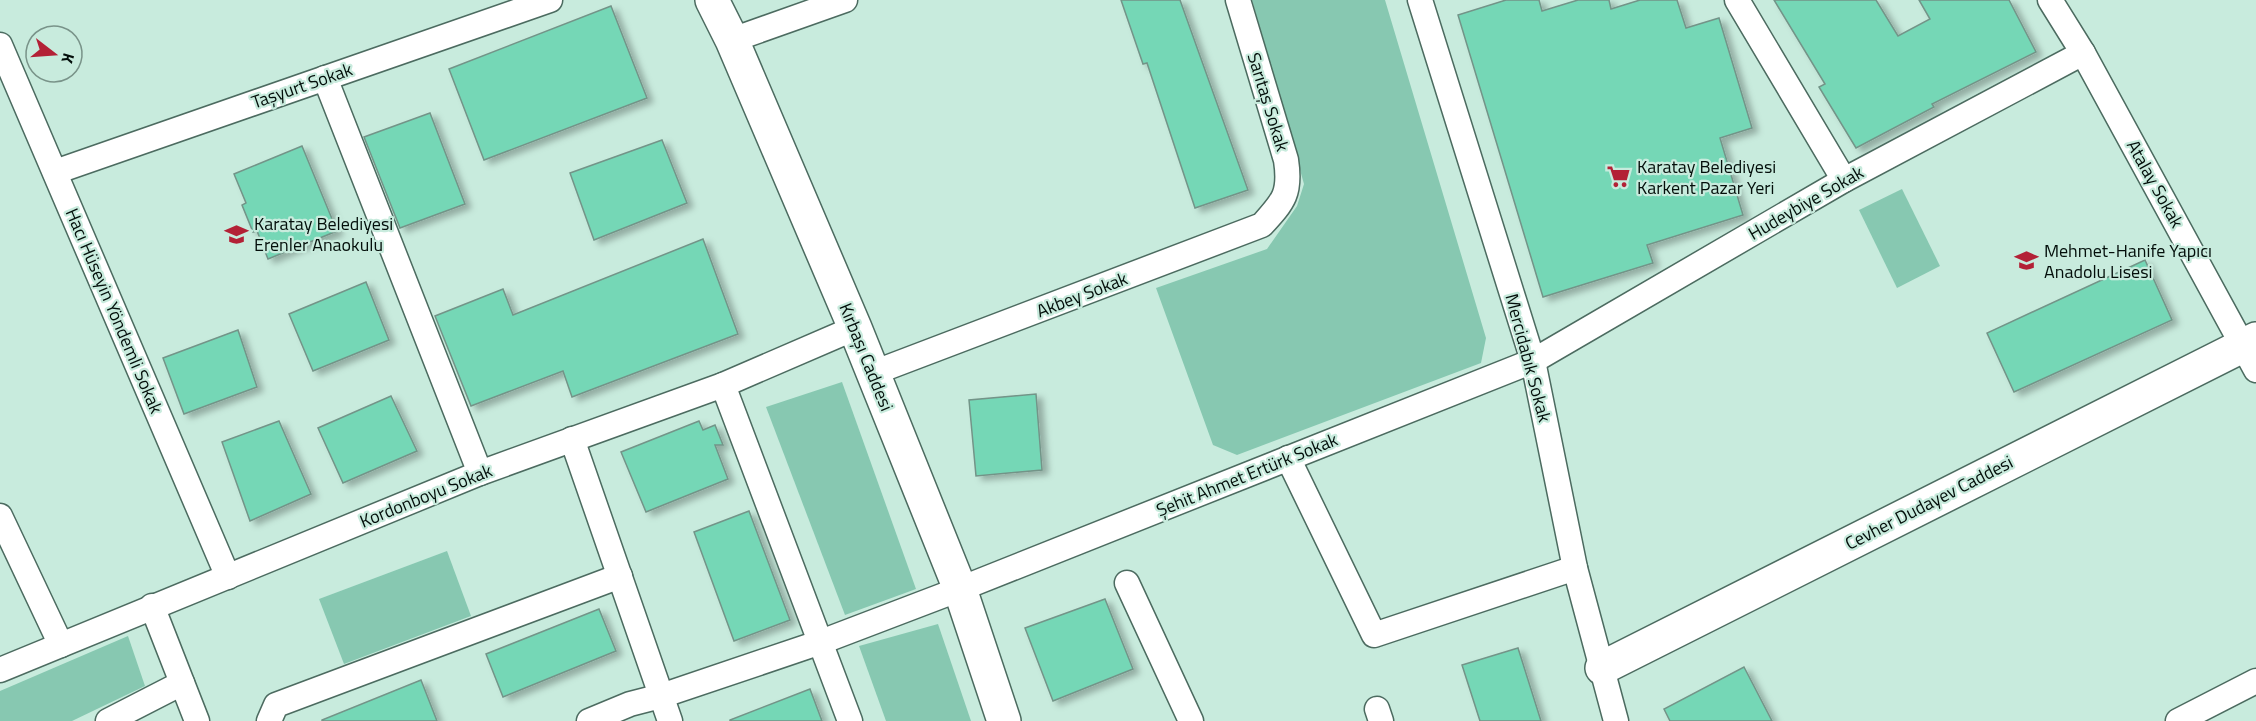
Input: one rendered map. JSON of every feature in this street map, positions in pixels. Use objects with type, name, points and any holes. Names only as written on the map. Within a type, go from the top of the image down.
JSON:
[{"type":"street","name":"Taşyurt Sokak","points":[[55,172],[550,0]]},
{"type":"street","name":"Kırbaşı Caddesi","points":[[712,0],[732,40],[855,328],[960,589],[1004,721]]},
{"type":"street","points":[[732,40],[845,0]]},
{"type":"street","name":"Sarıtaş Sokak","points":[[1238,0],[1286,160],[1289,183],[1282,203]]},
{"type":"street","name":"Mercidabık Sokak","points":[[1420,0],[1533,361],[1575,568],[1616,721]]},
{"type":"street","points":[[1737,0],[1844,180]]},
{"type":"street","name":"Atalay Sokak","points":[[2050,0],[2083,53],[2252,351]]},
{"type":"street","name":"Hacı Hüseyin Yöndemli Sokak","points":[[0,45],[228,577]]},
{"type":"street","name":"Hudeybiye Sokak","points":[[1533,361],[1844,180],[2083,53]]},
{"type":"street","points":[[325,78],[480,473]]},
{"type":"street","name":"Akbey Sokak","points":[[873,373],[1240,236],[1262,225],[1282,203]]},
{"type":"street","name":"Kordonboyu Sokak","points":[[0,670],[480,473],[723,385],[855,328]]},
{"type":"street","name":"Cevher Dudayev Caddesi","points":[[1602,668],[2252,351]]},
{"type":"street","name":"Şehit Ahmet Ertürk Sokak","points":[[589,721],[630,704],[661,696],[820,642],[960,589],[1533,361]]},
{"type":"street","points":[[723,385],[850,721]]},
{"type":"street","points":[[572,439],[670,721]]},
{"type":"street","points":[[1288,458],[1374,636],[1575,568]]},
{"type":"street","points":[[0,516],[61,645]]},
{"type":"street","points":[[268,721],[276,705],[620,576]]},
{"type":"street","points":[[1127,583],[1191,721]]},
{"type":"street","points":[[152,606],[197,721]]},
{"type":"street","points":[[2178,721],[2256,681]]},
{"type":"street","points":[[108,721],[182,683]]},
{"type":"green space","points":[[1252,0],[1385,0],[1486,338],[1481,363],[1237,455],[1213,445],[1156,288],[1267,249],[1297,206],[1304,184]]},
{"type":"green space","points":[[1902,189],[1940,266],[1897,288],[1859,210]]},
{"type":"green space","points":[[842,382],[916,589],[845,615],[766,407]]},
{"type":"green space","points":[[447,551],[471,616],[344,664],[319,599]]},
{"type":"green space","points":[[938,624],[971,721],[886,721],[859,646]]},
{"type":"green space","points":[[128,636],[145,686],[72,721],[0,721],[0,691]]},
{"type":"building","points":[[1121,0],[1180,0],[1248,190],[1195,208],[1147,63],[1143,64]]},
{"type":"building","name":"Karatay Belediyesi Karkent Pazar Yeri","points":[[1506,0],[1539,0],[1542,11],[1578,0],[1609,0],[1611,9],[1640,0],[1677,0],[1686,28],[1719,18],[1752,128],[1720,138],[1743,215],[1647,245],[1653,263],[1543,297],[1458,15]]},
{"type":"building","points":[[1774,0],[1876,0],[1898,36],[1930,19],[1919,0],[2009,0],[2036,52],[1932,104],[1934,107],[1856,148],[1819,87],[1825,84]]},
{"type":"building","points":[[611,6],[647,98],[484,160],[449,69]]},
{"type":"building","points":[[430,113],[465,204],[400,228],[364,137]]},
{"type":"building","points":[[662,140],[687,203],[594,240],[570,173]]},
{"type":"building","points":[[302,146],[337,231],[268,259],[257,231],[253,232],[242,205],[246,203],[234,174]]},
{"type":"building","points":[[703,239],[738,334],[572,397],[563,371],[471,406],[435,316],[503,289],[513,315]]},
{"type":"building","points":[[2145,260],[2172,320],[2014,392],[1987,333]]},
{"type":"building","points":[[366,282],[389,340],[313,371],[289,314]]},
{"type":"building","points":[[238,330],[257,387],[184,414],[163,358]]},
{"type":"building","points":[[1036,394],[1042,470],[976,476],[969,400]]},
{"type":"building","points":[[391,396],[417,451],[343,483],[318,428]]},
{"type":"building","points":[[279,421],[311,494],[250,521],[222,442]]},
{"type":"building","points":[[699,421],[703,430],[715,425],[723,445],[715,445],[728,479],[646,512],[621,452]]},
{"type":"building","points":[[749,511],[790,620],[734,641],[694,532]]},
{"type":"building","points":[[1105,599],[1133,669],[1053,701],[1025,628]]},
{"type":"building","points":[[599,609],[616,651],[503,697],[486,654]]},
{"type":"building","points":[[1518,648],[1541,721],[1480,721],[1462,665]]},
{"type":"building","points":[[1744,667],[1772,721],[1670,721],[1664,709]]},
{"type":"building","points":[[421,680],[437,721],[322,721],[322,720]]},
{"type":"building","points":[[810,689],[822,721],[730,721],[730,720]]},
{"type":"place","name":"Karatay Belediyesi Karkent Pazar Yeri","points":[[1619,177]]},
{"type":"place","name":"Karatay Belediyesi Erenler Anaokulu","points":[[236,234]]},
{"type":"place","name":"Mehmet-Hanife Yapıcı Anadolu Lisesi","points":[[2026,261]]}]
